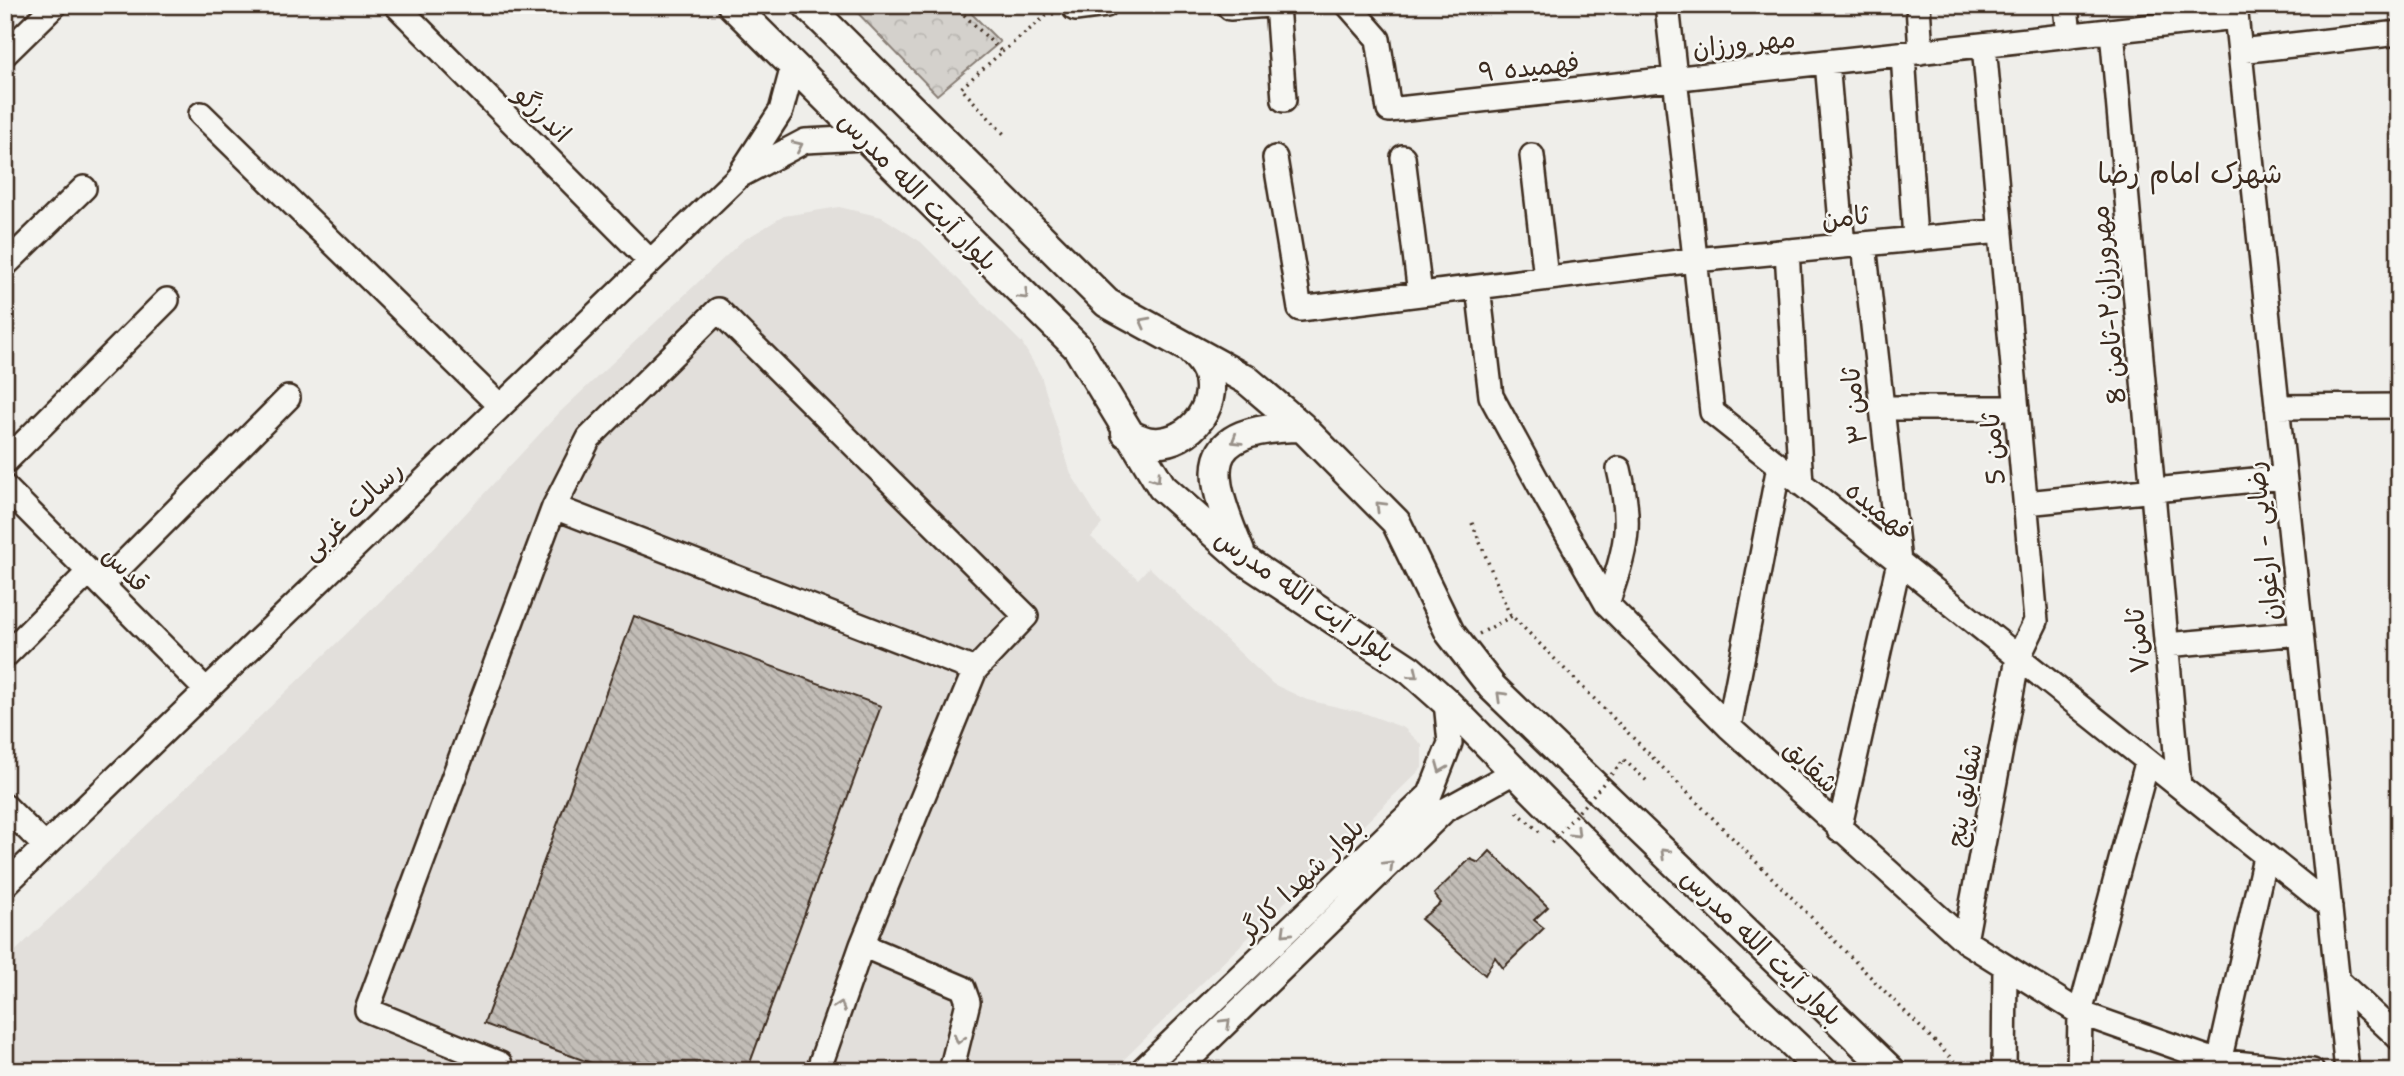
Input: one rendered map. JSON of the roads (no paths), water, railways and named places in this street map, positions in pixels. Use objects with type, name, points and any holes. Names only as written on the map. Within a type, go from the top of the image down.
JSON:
[{"type":"main road","name":"بلوار آیت الله مدرس","points":[[732,5],[1077,347],[1126,433],[1162,487],[1244,560],[1410,670],[1516,771],[1628,886],[1822,1071]]},
{"type":"main road","name":"بلوار آیت الله مدرس","points":[[807,5],[1107,303],[1247,380],[1302,427],[1396,522],[1450,633],[1492,687],[1891,1071]]},
{"type":"main road","points":[[1126,433],[1152,442],[1179,438],[1200,420],[1210,394],[1208,380],[1205,367],[1188,346]]},
{"type":"main road","points":[[1244,560],[1220,504],[1214,475],[1223,448],[1244,434],[1266,428],[1302,427]]},
{"type":"street","points":[[5,54],[55,5]]},
{"type":"street","name":"اندرزگو","points":[[396,5],[650,261]]},
{"type":"street","points":[[1075,9],[1106,5]]},
{"type":"street","points":[[1229,5],[1230,8],[1269,5]]},
{"type":"street","points":[[1277,5],[1284,100]]},
{"type":"street","name":"فهمیده ۹","points":[[1348,5],[1378,39],[1389,110],[1675,79]]},
{"type":"street","name":"فهمیده","points":[[1667,5],[1712,412],[2330,907]]},
{"type":"street","points":[[1915,239],[1912,53],[1917,5]]},
{"type":"street","points":[[2066,5],[2069,36]]},
{"type":"street","name":"مهر ورزان","points":[[1675,79],[2112,31],[2236,11]]},
{"type":"street","name":"رضایی - ارغوان","points":[[2236,11],[2347,1071]]},
{"type":"street","name":"مهرورزان۲-ثامن 8","points":[[2112,31],[2152,490]]},
{"type":"street","points":[[2240,51],[2399,33]]},
{"type":"street","name":"ثامن 5","points":[[1984,45],[2036,621],[2018,658]]},
{"type":"street","name":"ثامن ۳","points":[[1827,62],[1853,245],[1882,408],[1899,562],[1839,830]]},
{"type":"street","name":"رسالت غربی","points":[[5,885],[738,177],[781,111],[793,66]]},
{"type":"street","points":[[201,114],[500,406]]},
{"type":"street","name":"رسالت غربی","points":[[738,177],[805,141],[864,138]]},
{"type":"street","points":[[1532,156],[1546,278]]},
{"type":"street","points":[[1403,157],[1420,294]]},
{"type":"street","name":"ثامن","points":[[1275,158],[1300,309],[1695,260],[2001,231]]},
{"type":"street","points":[[5,265],[84,188]]},
{"type":"street","points":[[1787,251],[1801,484]]},
{"type":"street","name":"شقایق","points":[[1478,287],[1490,396],[1608,604],[1729,727],[1839,830],[1965,941],[2080,1013],[2217,1066],[2312,1071]]},
{"type":"street","points":[[5,462],[167,300]]},
{"type":"street","points":[[503,1071],[500,1065],[367,1010],[554,507],[589,438],[718,310],[1026,617],[975,670],[862,946],[818,1071]]},
{"type":"street","points":[[5,656],[96,578],[288,398]]},
{"type":"street","points":[[2277,407],[2399,405]]},
{"type":"street","points":[[1882,408],[2017,408]]},
{"type":"street","points":[[1729,727],[1779,466]]},
{"type":"street","points":[[1608,604],[1626,547],[1628,507],[1619,469]]},
{"type":"street","points":[[2026,503],[2284,477]]},
{"type":"street","name":"قدس","points":[[5,487],[206,690]]},
{"type":"street","name":"ثامن۷","points":[[2152,490],[2179,786]]},
{"type":"street","points":[[554,507],[975,670]]},
{"type":"street","points":[[2166,645],[2301,633]]},
{"type":"street","name":"شقایق پنج","points":[[1965,941],[2018,658]]},
{"type":"street","name":"بلوار شهدا کارگر","points":[[1141,1071],[1430,794],[1451,743],[1446,702]]},
{"type":"street","points":[[2079,1071],[2080,1013],[2147,763]]},
{"type":"street","name":"بلوار شهدا کارگر","points":[[1177,1071],[1445,810],[1516,771]]},
{"type":"street","points":[[5,806],[45,846]]},
{"type":"street","points":[[2217,1066],[2265,857]]},
{"type":"street","points":[[862,946],[963,988],[968,1002],[952,1067],[957,1071]]},
{"type":"street","points":[[2004,1071],[2005,968]]},
{"type":"street","points":[[2337,980],[2399,1038]]},
{"type":"district","name":"شهرک امام رضا","points":[[2190,173]]}]
